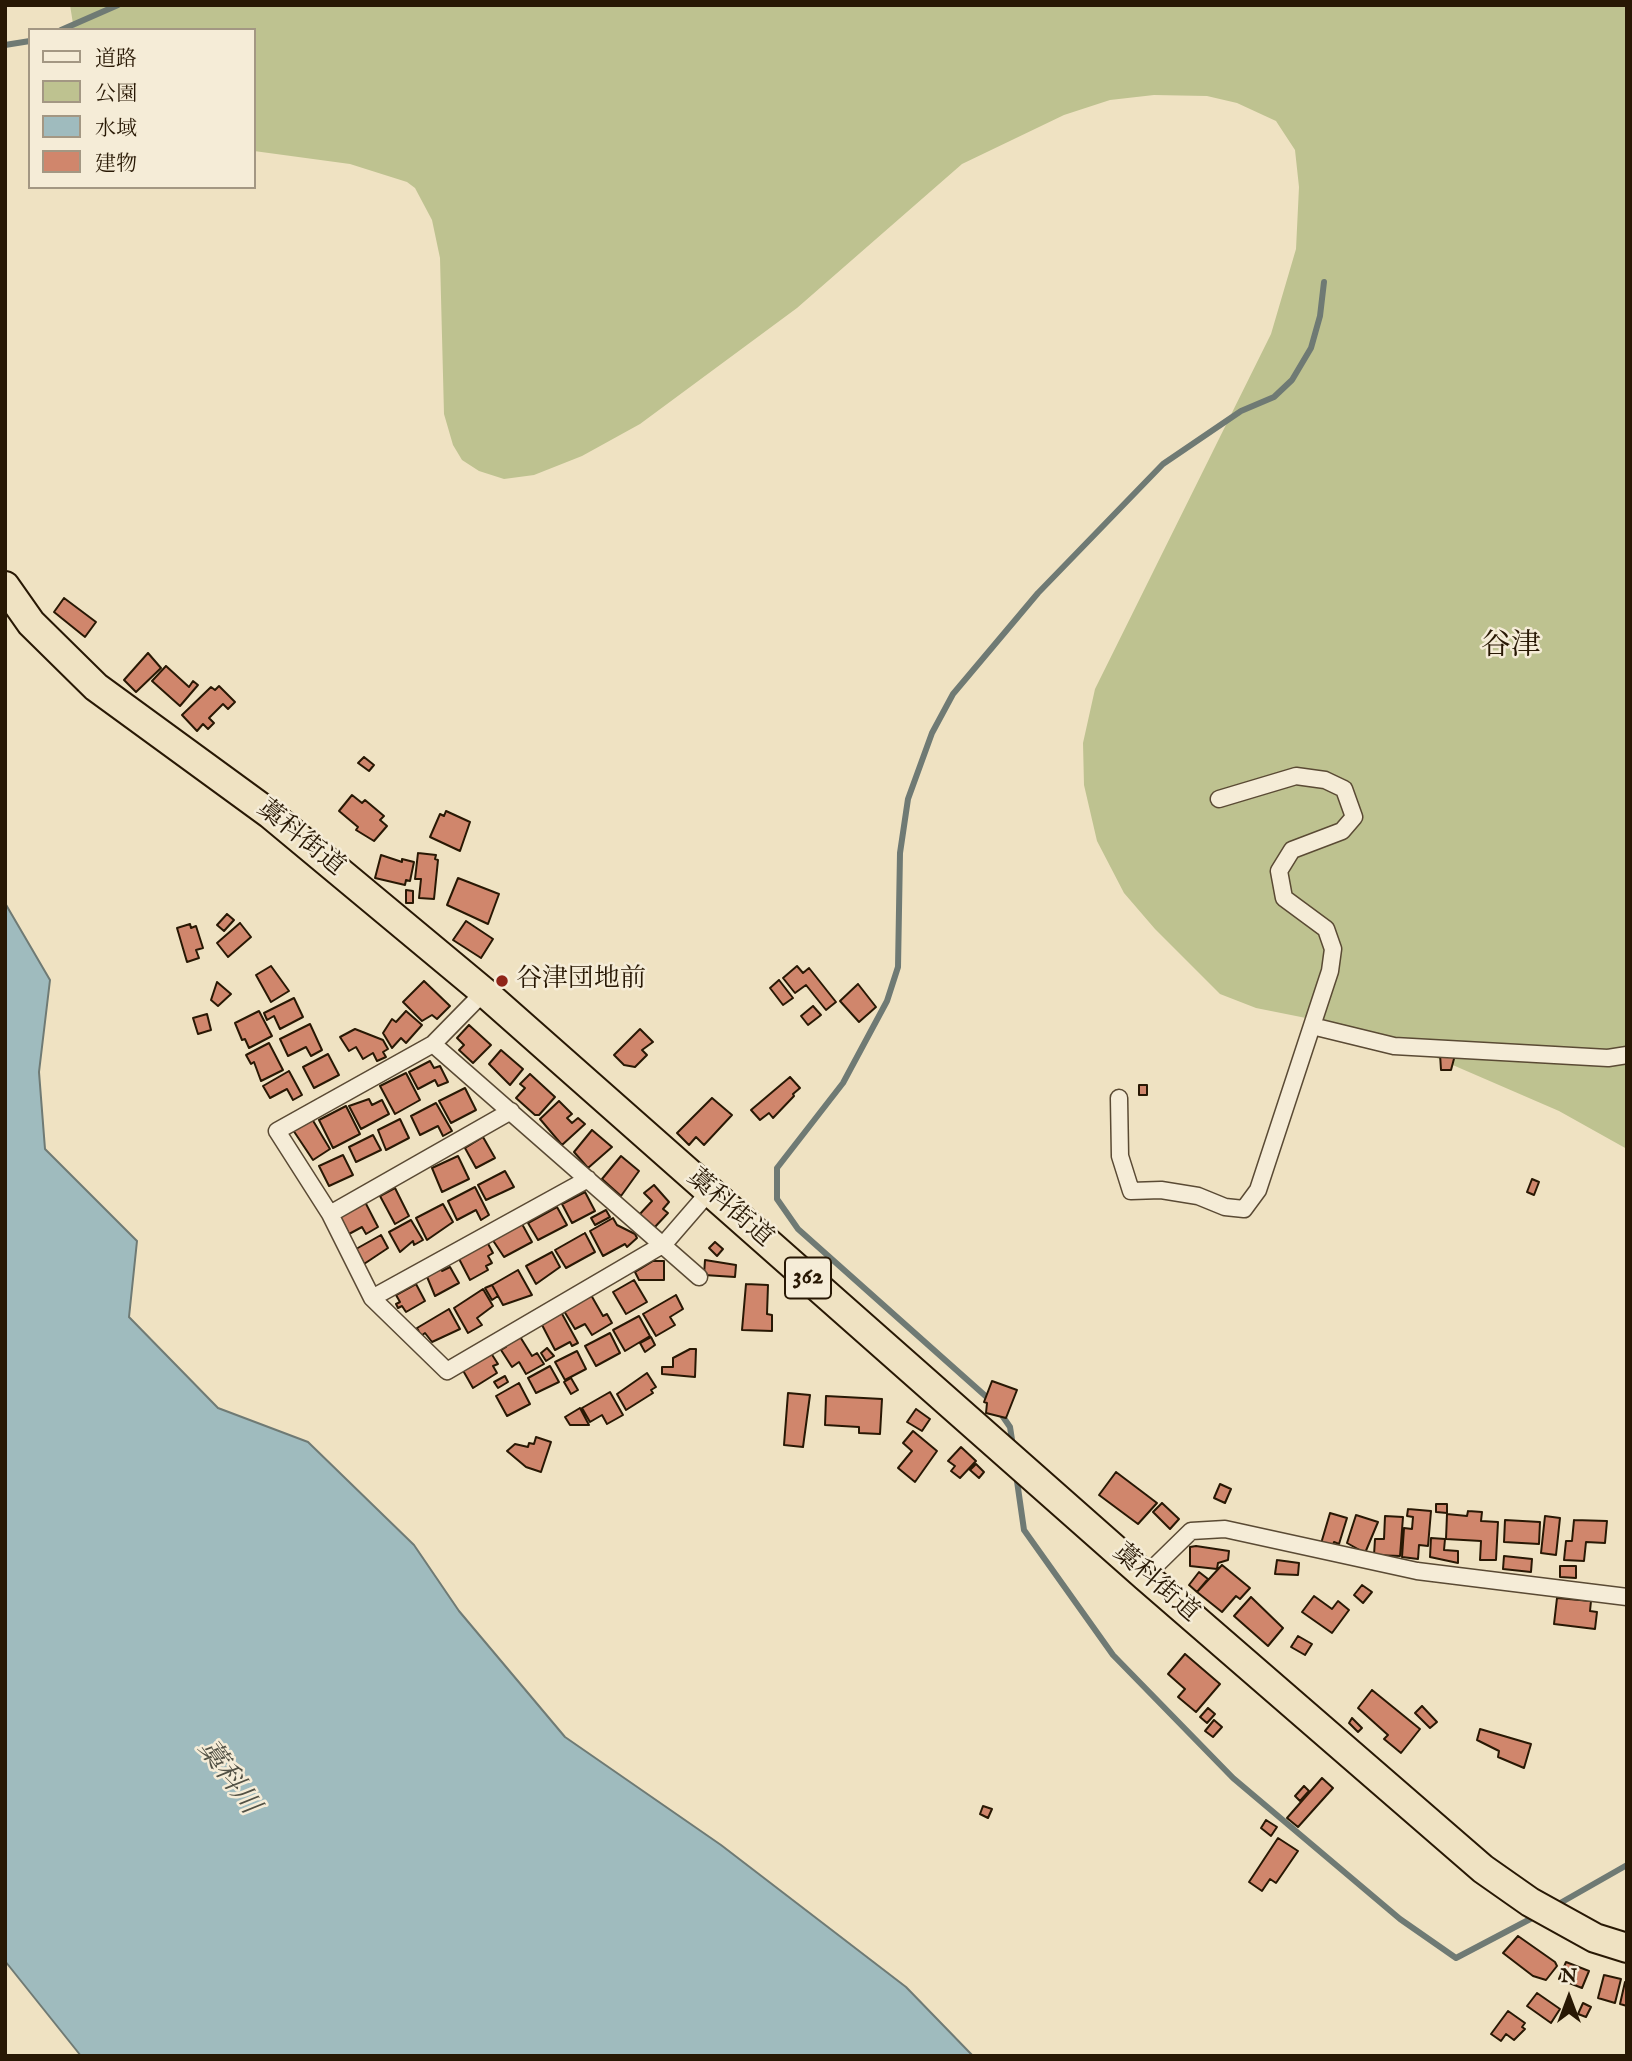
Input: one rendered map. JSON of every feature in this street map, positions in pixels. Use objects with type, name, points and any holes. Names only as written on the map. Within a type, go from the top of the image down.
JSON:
[{"type":"highway","name":"藁科街道","points":[[5,586],[31,623],[96,687],[270,814],[484,992],[1145,1576],[1483,1869],[1530,1902],[1595,1938],[1627,1948]]},
{"type":"street","points":[[1119,1098],[1120,1156],[1131,1191],[1161,1190],[1198,1196],[1225,1207],[1244,1209],[1258,1190],[1330,971],[1333,949],[1326,929],[1284,898],[1279,871],[1292,850],[1342,831],[1354,817],[1344,789],[1325,780],[1296,776],[1219,799]]},
{"type":"street","points":[[484,992],[433,1044],[277,1131],[330,1214],[372,1298],[447,1371],[664,1244],[709,1192]]},
{"type":"street","points":[[1312,1026],[1394,1046],[1608,1058],[1627,1055]]},
{"type":"street","points":[[433,1044],[699,1277]]},
{"type":"street","points":[[330,1214],[511,1111]]},
{"type":"street","points":[[372,1298],[589,1179]]},
{"type":"street","points":[[1145,1576],[1191,1531],[1225,1530],[1417,1571],[1627,1597]]},
{"type":"green space","points":[[70,5],[1627,5],[1627,1149],[1559,1111],[1425,1053],[1326,1022],[1256,1008],[1220,994],[1155,929],[1124,893],[1097,841],[1084,785],[1083,743],[1095,689],[1271,334],[1296,249],[1299,187],[1295,150],[1276,121],[1237,103],[1207,96],[1154,95],[1110,100],[1064,115],[962,164],[797,308],[640,424],[582,456],[534,475],[504,479],[479,471],[462,460],[453,445],[444,414],[440,258],[432,220],[415,188],[407,182],[350,164],[256,151],[256,28],[74,28]]},
{"type":"water","name":"藁科川","points":[[5,903],[50,980],[39,1072],[45,1149],[137,1241],[129,1317],[218,1408],[308,1442],[414,1545],[459,1611],[565,1737],[721,1845],[906,1987],[973,2056],[81,2056],[5,1961]]},
{"type":"building","points":[[64,598],[96,622],[85,637],[54,612]]},
{"type":"building","points":[[148,653],[161,668],[136,692],[124,680]]},
{"type":"building","points":[[166,666],[189,687],[193,681],[198,685],[180,706],[152,681]]},
{"type":"building","points":[[219,686],[235,702],[228,709],[223,704],[209,718],[214,723],[208,729],[203,724],[197,731],[182,715],[211,687],[215,690]]},
{"type":"building","points":[[364,757],[374,765],[369,771],[358,763]]},
{"type":"building","points":[[352,795],[362,803],[365,800],[384,816],[380,820],[387,826],[374,841],[356,830],[358,827],[339,811]]},
{"type":"building","points":[[446,811],[470,822],[460,851],[430,837],[440,814],[444,816]]},
{"type":"building","points":[[418,853],[436,855],[435,859],[438,860],[434,899],[419,898],[421,879],[415,879]]},
{"type":"building","points":[[381,855],[402,862],[402,859],[414,862],[410,881],[406,880],[405,885],[375,878]]},
{"type":"building","points":[[458,878],[499,894],[488,924],[447,905]]},
{"type":"building","points":[[406,890],[413,891],[413,903],[406,903]]},
{"type":"building","points":[[227,914],[234,920],[224,931],[217,925]]},
{"type":"building","points":[[466,921],[493,939],[481,958],[453,940]]},
{"type":"building","points":[[240,923],[251,937],[228,957],[217,943]]},
{"type":"building","points":[[190,924],[191,928],[196,926],[203,948],[196,950],[199,958],[187,962],[177,928]]},
{"type":"building","points":[[271,966],[289,991],[271,1002],[256,975]]},
{"type":"building","points":[[797,966],[803,973],[809,968],[836,1002],[826,1010],[806,985],[795,993],[783,978]]},
{"type":"building","points":[[779,980],[793,998],[783,1005],[770,988]]},
{"type":"building","points":[[424,981],[450,1006],[437,1019],[432,1015],[422,1021],[403,1002]]},
{"type":"building","points":[[217,982],[231,994],[218,1006],[211,1000]]},
{"type":"building","points":[[858,984],[876,1007],[859,1022],[840,1001]]},
{"type":"building","points":[[294,998],[303,1017],[280,1029],[274,1016],[267,1020],[264,1013]]},
{"type":"building","points":[[813,1006],[821,1015],[808,1025],[801,1016]]},
{"type":"building","points":[[259,1011],[272,1036],[249,1048],[245,1039],[242,1040],[235,1023]]},
{"type":"building","points":[[406,1011],[422,1025],[406,1043],[401,1038],[392,1048],[383,1033],[392,1019],[396,1022]]},
{"type":"building","points":[[207,1014],[211,1030],[198,1034],[193,1018]]},
{"type":"building","points":[[310,1024],[322,1050],[311,1056],[306,1047],[288,1056],[280,1039]]},
{"type":"building","points":[[469,1025],[491,1045],[473,1063],[459,1050],[464,1045],[457,1038]]},
{"type":"building","points":[[355,1029],[383,1040],[388,1049],[383,1052],[386,1057],[377,1061],[373,1053],[363,1059],[356,1047],[349,1051],[340,1037]]},
{"type":"building","points":[[640,1029],[653,1042],[642,1050],[647,1055],[635,1067],[624,1065],[614,1055]]},
{"type":"building","points":[[269,1043],[283,1070],[261,1081],[254,1062],[251,1064],[246,1055]]},
{"type":"building","points":[[501,1050],[523,1069],[510,1085],[489,1064]]},
{"type":"building","points":[[328,1054],[339,1075],[314,1088],[303,1067]]},
{"type":"building","points":[[1440,1054],[1455,1055],[1451,1070],[1441,1070]]},
{"type":"building","points":[[430,1061],[434,1068],[440,1066],[448,1082],[438,1086],[435,1080],[418,1089],[409,1072]]},
{"type":"building","points":[[289,1071],[302,1095],[293,1100],[287,1089],[270,1098],[263,1086]]},
{"type":"building","points":[[406,1073],[420,1100],[395,1114],[380,1086]]},
{"type":"building","points":[[530,1074],[555,1097],[539,1115],[535,1115],[516,1098],[525,1088],[520,1084]]},
{"type":"building","points":[[790,1077],[800,1088],[773,1118],[769,1113],[760,1120],[751,1110]]},
{"type":"building","points":[[1139,1085],[1147,1085],[1147,1095],[1139,1095]]},
{"type":"building","points":[[465,1088],[476,1110],[451,1123],[439,1101]]},
{"type":"building","points":[[712,1098],[732,1115],[704,1145],[696,1137],[689,1145],[677,1133]]},
{"type":"building","points":[[369,1099],[372,1105],[382,1100],[389,1114],[361,1129],[349,1106]]},
{"type":"building","points":[[559,1101],[572,1114],[567,1118],[572,1123],[578,1118],[585,1124],[562,1145],[540,1119]]},
{"type":"building","points":[[436,1103],[452,1131],[443,1136],[438,1126],[420,1135],[411,1116]]},
{"type":"building","points":[[346,1106],[360,1134],[333,1148],[319,1120]]},
{"type":"building","points":[[312,1119],[330,1149],[313,1160],[293,1130]]},
{"type":"building","points":[[400,1119],[409,1138],[386,1150],[378,1130]]},
{"type":"building","points":[[592,1130],[612,1147],[588,1168],[574,1152]]},
{"type":"building","points":[[373,1135],[381,1150],[356,1162],[349,1147]]},
{"type":"building","points":[[483,1137],[495,1158],[476,1168],[465,1148]]},
{"type":"building","points":[[343,1155],[353,1175],[329,1186],[319,1166]]},
{"type":"building","points":[[458,1156],[469,1179],[442,1192],[432,1168]]},
{"type":"building","points":[[621,1156],[639,1171],[621,1196],[602,1179]]},
{"type":"building","points":[[505,1171],[514,1187],[486,1200],[478,1185]]},
{"type":"building","points":[[1532,1179],[1539,1182],[1534,1195],[1527,1192]]},
{"type":"building","points":[[654,1185],[669,1202],[663,1209],[668,1213],[654,1228],[639,1215],[652,1201],[644,1193]]},
{"type":"building","points":[[475,1187],[489,1215],[481,1220],[476,1210],[457,1220],[448,1201]]},
{"type":"building","points":[[395,1188],[409,1216],[395,1224],[380,1196]]},
{"type":"building","points":[[585,1192],[595,1211],[572,1223],[562,1204]]},
{"type":"building","points":[[364,1200],[378,1227],[366,1234],[362,1227],[349,1234],[339,1215]]},
{"type":"building","points":[[443,1204],[453,1222],[427,1240],[416,1218]]},
{"type":"building","points":[[557,1207],[567,1225],[538,1240],[528,1223]]},
{"type":"building","points":[[606,1210],[610,1217],[595,1225],[591,1218]]},
{"type":"building","points":[[613,1218],[617,1225],[635,1234],[637,1238],[627,1247],[625,1244],[603,1256],[590,1231]]},
{"type":"building","points":[[411,1220],[423,1240],[414,1245],[413,1241],[400,1252],[389,1232]]},
{"type":"building","points":[[522,1224],[532,1242],[504,1257],[492,1239]]},
{"type":"building","points":[[585,1233],[595,1252],[566,1268],[555,1250]]},
{"type":"building","points":[[381,1235],[388,1248],[364,1264],[356,1249]]},
{"type":"building","points":[[486,1240],[493,1253],[488,1256],[492,1263],[486,1266],[488,1270],[470,1280],[457,1255]]},
{"type":"building","points":[[715,1242],[723,1249],[717,1256],[709,1248]]},
{"type":"building","points":[[552,1252],[560,1267],[536,1284],[526,1266]]},
{"type":"building","points":[[705,1260],[736,1265],[735,1277],[704,1275]]},
{"type":"building","points":[[653,1261],[664,1261],[664,1280],[639,1280],[635,1272]]},
{"type":"building","points":[[438,1265],[442,1271],[450,1267],[459,1283],[435,1296],[425,1272]]},
{"type":"building","points":[[518,1270],[532,1295],[503,1305],[492,1285]]},
{"type":"building","points":[[634,1280],[647,1302],[626,1314],[613,1292]]},
{"type":"building","points":[[416,1284],[425,1301],[406,1312],[402,1306],[398,1308],[396,1304],[400,1302],[396,1295]]},
{"type":"building","points":[[746,1284],[768,1285],[767,1314],[772,1315],[772,1331],[742,1330]]},
{"type":"building","points":[[492,1285],[498,1296],[492,1300],[485,1288]]},
{"type":"building","points":[[483,1289],[493,1306],[477,1318],[482,1325],[468,1333],[454,1308]]},
{"type":"building","points":[[591,1295],[603,1316],[607,1314],[612,1323],[592,1335],[585,1324],[575,1329],[564,1311]]},
{"type":"building","points":[[676,1295],[683,1309],[670,1317],[675,1325],[656,1336],[643,1314]]},
{"type":"building","points":[[449,1309],[460,1329],[432,1342],[425,1333],[421,1336],[417,1328]]},
{"type":"building","points":[[561,1312],[578,1343],[572,1346],[570,1342],[555,1350],[541,1323]]},
{"type":"building","points":[[639,1316],[650,1336],[625,1351],[613,1330]]},
{"type":"building","points":[[610,1333],[620,1353],[596,1366],[585,1346]]},
{"type":"building","points":[[519,1335],[532,1356],[537,1353],[544,1364],[526,1374],[519,1362],[512,1367],[501,1350],[506,1347],[504,1344]]},
{"type":"building","points":[[651,1337],[655,1345],[645,1352],[640,1343]]},
{"type":"building","points":[[547,1348],[554,1356],[546,1361],[541,1353]]},
{"type":"building","points":[[690,1349],[696,1349],[695,1377],[662,1374],[662,1367],[673,1367],[673,1358]]},
{"type":"building","points":[[489,1350],[498,1364],[493,1366],[497,1373],[473,1388],[461,1367]]},
{"type":"building","points":[[577,1351],[586,1369],[565,1380],[555,1362]]},
{"type":"building","points":[[550,1366],[559,1382],[536,1393],[528,1378]]},
{"type":"building","points":[[647,1373],[656,1387],[651,1390],[653,1393],[626,1410],[617,1394]]},
{"type":"building","points":[[505,1376],[508,1382],[498,1388],[494,1382]]},
{"type":"building","points":[[571,1378],[578,1390],[571,1394],[564,1382]]},
{"type":"building","points":[[992,1381],[1017,1390],[1006,1418],[986,1413],[987,1403],[984,1402]]},
{"type":"building","points":[[519,1383],[530,1404],[507,1416],[496,1396]]},
{"type":"building","points":[[610,1392],[623,1415],[607,1424],[602,1415],[590,1422],[582,1408]]},
{"type":"building","points":[[788,1393],[810,1395],[803,1447],[784,1445]]},
{"type":"building","points":[[826,1396],[882,1399],[880,1434],[859,1433],[859,1427],[825,1425]]},
{"type":"building","points":[[580,1408],[589,1425],[570,1425],[565,1417]]},
{"type":"building","points":[[916,1409],[930,1419],[922,1431],[907,1422]]},
{"type":"building","points":[[913,1431],[937,1451],[915,1482],[898,1468],[912,1451],[903,1443]]},
{"type":"building","points":[[536,1437],[551,1442],[541,1472],[526,1467],[507,1451],[515,1444],[528,1447],[529,1443],[534,1444]]},
{"type":"building","points":[[961,1447],[976,1461],[960,1478],[951,1471],[955,1466],[948,1461]]},
{"type":"building","points":[[976,1464],[984,1472],[979,1478],[970,1470]]},
{"type":"building","points":[[1116,1472],[1157,1503],[1138,1524],[1099,1495]]},
{"type":"building","points":[[1220,1484],[1231,1489],[1225,1503],[1214,1498]]},
{"type":"building","points":[[1162,1503],[1179,1519],[1170,1529],[1153,1512]]},
{"type":"building","points":[[1436,1504],[1447,1504],[1447,1513],[1436,1512]]},
{"type":"building","points":[[1408,1509],[1431,1511],[1428,1546],[1419,1545],[1418,1559],[1402,1557],[1404,1528],[1412,1529],[1413,1517],[1407,1516]]},
{"type":"building","points":[[1468,1511],[1482,1512],[1481,1521],[1498,1522],[1496,1560],[1480,1560],[1481,1541],[1446,1539],[1447,1514],[1467,1516]]},
{"type":"building","points":[[1330,1513],[1347,1518],[1339,1544],[1334,1542],[1331,1550],[1320,1547]]},
{"type":"building","points":[[1356,1515],[1378,1522],[1365,1553],[1347,1543]]},
{"type":"building","points":[[1385,1516],[1403,1517],[1400,1556],[1374,1555],[1375,1539],[1384,1539]]},
{"type":"building","points":[[1545,1516],[1560,1518],[1556,1555],[1541,1553]]},
{"type":"building","points":[[1505,1520],[1540,1522],[1539,1544],[1504,1542]]},
{"type":"building","points":[[1574,1520],[1607,1521],[1605,1543],[1586,1542],[1584,1561],[1564,1560],[1566,1541],[1572,1541]]},
{"type":"building","points":[[1431,1538],[1445,1539],[1444,1550],[1458,1551],[1458,1563],[1430,1557]]},
{"type":"building","points":[[1190,1547],[1229,1551],[1228,1560],[1218,1563],[1217,1569],[1190,1566]]},
{"type":"building","points":[[1504,1556],[1532,1559],[1531,1572],[1503,1569]]},
{"type":"building","points":[[1277,1560],[1299,1563],[1298,1575],[1275,1574]]},
{"type":"building","points":[[1222,1565],[1250,1588],[1240,1599],[1236,1596],[1222,1612],[1197,1592]]},
{"type":"building","points":[[1560,1566],[1576,1566],[1576,1578],[1560,1577]]},
{"type":"building","points":[[1199,1572],[1208,1579],[1197,1592],[1189,1585]]},
{"type":"building","points":[[1362,1585],[1372,1592],[1363,1603],[1354,1595]]},
{"type":"building","points":[[1314,1596],[1332,1609],[1338,1601],[1349,1610],[1332,1633],[1302,1612]]},
{"type":"building","points":[[1251,1597],[1283,1628],[1268,1646],[1234,1616]]},
{"type":"building","points":[[1557,1598],[1591,1601],[1590,1611],[1597,1612],[1595,1629],[1554,1624]]},
{"type":"building","points":[[1298,1636],[1312,1644],[1305,1655],[1291,1647]]},
{"type":"building","points":[[1185,1654],[1220,1684],[1196,1712],[1178,1697],[1185,1689],[1168,1674]]},
{"type":"building","points":[[1372,1690],[1420,1729],[1401,1753],[1384,1739],[1388,1735],[1358,1708]]},
{"type":"building","points":[[1422,1706],[1437,1722],[1430,1728],[1415,1713]]},
{"type":"building","points":[[1208,1708],[1215,1714],[1207,1723],[1200,1717]]},
{"type":"building","points":[[1352,1718],[1362,1728],[1358,1732],[1349,1723]]},
{"type":"building","points":[[1214,1720],[1222,1727],[1213,1737],[1205,1731]]},
{"type":"building","points":[[1480,1729],[1531,1744],[1524,1768],[1498,1757],[1499,1751],[1477,1740]]},
{"type":"building","points":[[1322,1778],[1333,1788],[1298,1827],[1287,1818]]},
{"type":"building","points":[[1304,1786],[1309,1791],[1300,1801],[1295,1796]]},
{"type":"building","points":[[983,1806],[992,1809],[988,1818],[980,1814]]},
{"type":"building","points":[[1266,1820],[1277,1827],[1271,1836],[1261,1828]]},
{"type":"building","points":[[1278,1838],[1298,1851],[1276,1883],[1270,1879],[1262,1891],[1249,1882]]},
{"type":"building","points":[[1518,1936],[1555,1962],[1557,1966],[1546,1980],[1533,1976],[1503,1953]]},
{"type":"building","points":[[1566,1962],[1589,1971],[1582,1988],[1559,1979]]},
{"type":"building","points":[[1604,1975],[1621,1979],[1615,2003],[1598,1998]]},
{"type":"building","points":[[1625,1982],[1627,1983],[1627,2006],[1620,2004]]},
{"type":"building","points":[[1537,1993],[1560,2009],[1551,2023],[1527,2006]]},
{"type":"building","points":[[1583,2003],[1591,2007],[1586,2017],[1578,2014]]},
{"type":"building","points":[[1508,2011],[1525,2023],[1522,2027],[1525,2029],[1514,2040],[1506,2034],[1501,2041],[1491,2034]]},
{"type":"waterway","points":[[66,28],[118,5]]},
{"type":"waterway","points":[[5,45],[28,41]]},
{"type":"waterway","points":[[990,1400],[798,1229],[777,1199],[777,1168],[843,1083],[887,1001],[898,967],[900,853],[908,799],[932,733],[953,694],[1038,593],[1163,464],[1241,411],[1274,397],[1292,380],[1311,348],[1320,316],[1324,282]]},
{"type":"waterway","points":[[999,1411],[1010,1427],[1013,1446]]},
{"type":"waterway","points":[[1016,1474],[1024,1530],[1113,1655],[1233,1778],[1400,1919],[1456,1958],[1536,1916]]},
{"type":"waterway","points":[[1555,1906],[1627,1865]]},
{"type":"place","name":"谷津団地前","points":[[502,981]]},
{"type":"district","name":"谷津","points":[[1511,648]]}]
